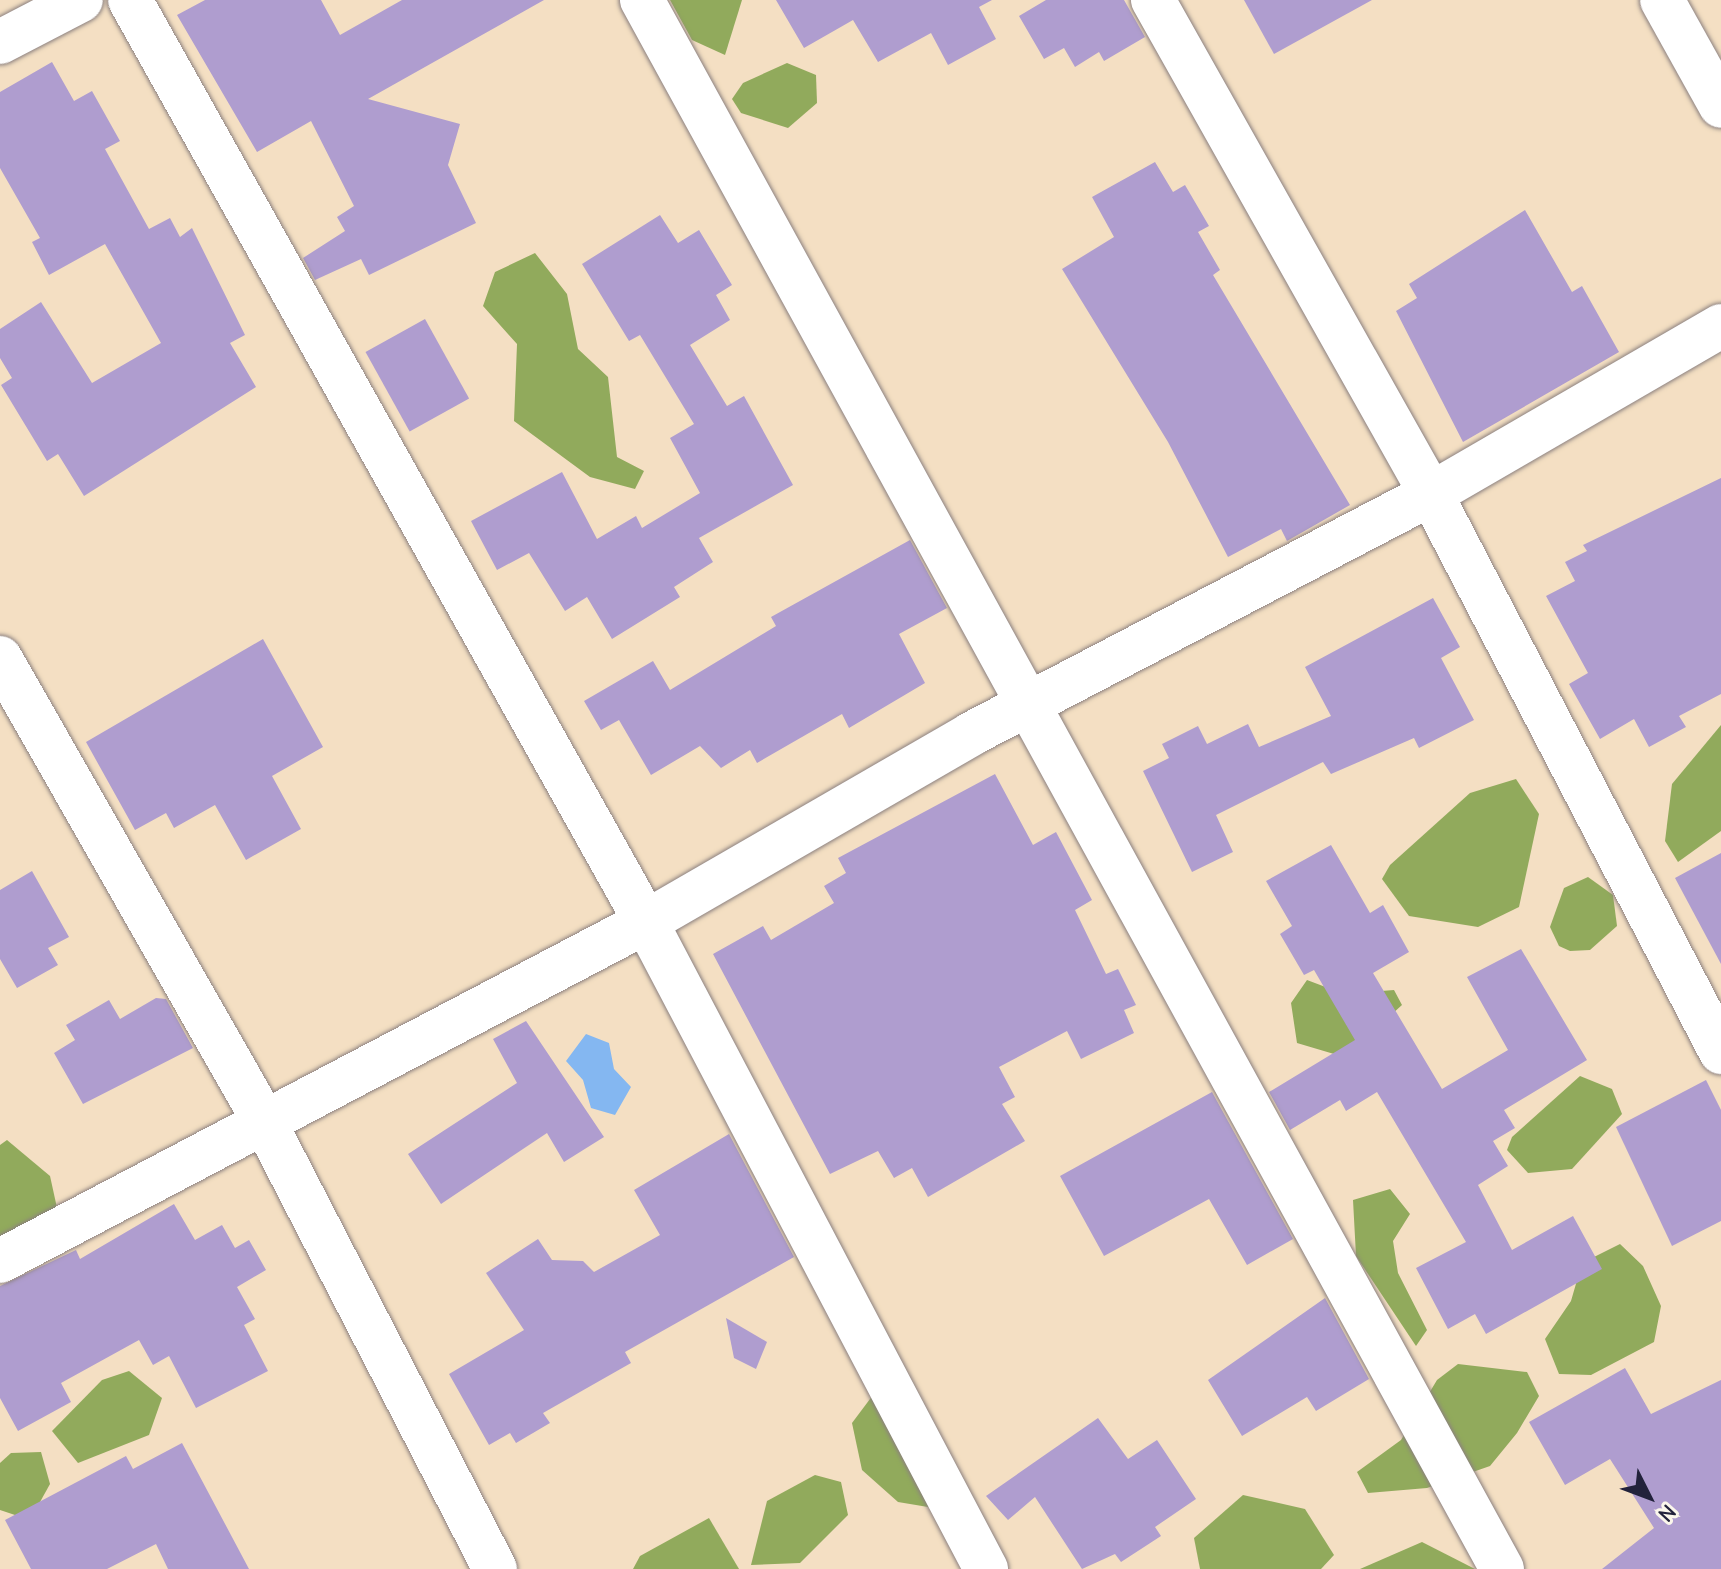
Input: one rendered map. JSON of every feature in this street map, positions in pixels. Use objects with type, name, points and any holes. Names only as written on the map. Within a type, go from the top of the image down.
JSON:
[{"type":"street","points":[[0,42],[81,0]]},
{"type":"street","points":[[130,0],[646,922],[986,1569]]},
{"type":"street","points":[[642,0],[1034,704],[1502,1569]]},
{"type":"street","points":[[1153,0],[1431,494],[1721,1052]]},
{"type":"street","points":[[1662,0],[1721,106]]},
{"type":"street","points":[[0,1261],[646,922],[1034,704],[1431,494],[1721,326]]},
{"type":"street","points":[[0,658],[264,1121],[495,1569]]},
{"type":"green space","points":[[670,0],[742,0],[725,55],[692,40]]},
{"type":"green space","points":[[787,63],[816,75],[817,103],[788,128],[741,113],[732,99],[743,83]]},
{"type":"green space","points":[[535,253],[567,294],[578,349],[608,377],[617,457],[644,471],[635,489],[590,477],[514,421],[517,344],[483,306],[495,272]]},
{"type":"green space","points":[[1721,725],[1721,831],[1678,862],[1665,841],[1672,784]]},
{"type":"green space","points":[[1516,779],[1539,814],[1519,907],[1478,927],[1409,916],[1382,879],[1390,865],[1470,793]]},
{"type":"green space","points":[[1588,877],[1613,895],[1617,926],[1590,950],[1570,951],[1559,946],[1550,927],[1564,888]]},
{"type":"green space","points":[[1307,980],[1344,994],[1394,990],[1402,1005],[1370,1034],[1334,1054],[1297,1043],[1291,1003]]},
{"type":"green space","points":[[1580,1076],[1612,1089],[1622,1114],[1572,1169],[1528,1173],[1507,1150],[1512,1137]]},
{"type":"green space","points":[[7,1140],[50,1176],[59,1217],[0,1246],[0,1145]]},
{"type":"green space","points":[[1390,1189],[1410,1214],[1393,1241],[1398,1273],[1427,1330],[1416,1346],[1356,1256],[1353,1200]]},
{"type":"green space","points":[[1620,1244],[1643,1266],[1661,1306],[1654,1342],[1591,1375],[1559,1374],[1545,1339],[1571,1301],[1582,1263]]},
{"type":"green space","points":[[1458,1364],[1527,1372],[1539,1396],[1517,1433],[1490,1466],[1427,1488],[1368,1493],[1357,1472],[1401,1440],[1437,1380]]},
{"type":"green space","points":[[129,1371],[162,1398],[149,1435],[78,1463],[52,1431],[102,1380]]},
{"type":"green space","points":[[879,1387],[952,1472],[928,1507],[898,1502],[862,1470],[852,1423]]},
{"type":"green space","points":[[41,1452],[50,1484],[30,1520],[0,1510],[0,1463],[11,1453]]},
{"type":"green space","points":[[815,1475],[841,1482],[848,1515],[800,1563],[751,1565],[767,1501]]},
{"type":"green space","points":[[1243,1495],[1305,1509],[1334,1555],[1321,1569],[1200,1569],[1194,1538]]},
{"type":"green space","points":[[709,1518],[739,1569],[633,1569],[640,1556]]},
{"type":"green space","points":[[1422,1542],[1475,1569],[1360,1569]]},
{"type":"water","points":[[586,1034],[609,1043],[614,1069],[631,1087],[615,1115],[591,1108],[583,1080],[566,1061]]},
{"type":"building","points":[[205,0],[321,0],[340,35],[402,0],[544,0],[368,99],[460,124],[448,165],[476,223],[369,275],[361,259],[315,280],[303,258],[345,231],[337,217],[354,206],[311,121],[257,152],[177,15]]},
{"type":"building","points":[[776,0],[992,0],[979,7],[996,39],[948,65],[931,33],[878,62],[853,20],[804,48]]},
{"type":"building","points":[[1046,0],[1124,0],[1145,37],[1104,61],[1099,52],[1075,67],[1064,48],[1044,59],[1019,16]]},
{"type":"building","points":[[1244,0],[1372,0],[1274,54]]},
{"type":"building","points":[[52,62],[74,101],[92,91],[120,141],[105,149],[149,229],[170,218],[180,237],[192,228],[245,335],[230,343],[256,387],[84,496],[58,454],[47,461],[1,385],[12,378],[0,358],[0,329],[41,302],[92,383],[161,343],[105,244],[49,275],[32,242],[40,238],[0,168],[0,92]]},
{"type":"building","points":[[1155,162],[1173,192],[1185,185],[1209,226],[1198,232],[1220,270],[1213,275],[1350,505],[1287,541],[1281,529],[1228,557],[1168,442],[1062,269],[1114,237],[1092,197]]},
{"type":"building","points":[[1525,210],[1572,292],[1582,286],[1619,352],[1463,442],[1396,311],[1417,298],[1409,284]]},
{"type":"building","points":[[660,215],[678,243],[699,230],[732,285],[716,295],[730,320],[690,345],[727,406],[744,396],[793,485],[699,538],[713,562],[674,587],[680,597],[612,639],[587,597],[565,611],[529,553],[497,570],[471,521],[562,472],[597,539],[636,516],[642,528],[700,493],[670,438],[694,424],[640,335],[629,341],[582,264]]},
{"type":"building","points":[[425,319],[469,399],[410,432],[366,352]]},
{"type":"building","points":[[1721,478],[1721,694],[1679,716],[1686,727],[1649,747],[1634,719],[1600,739],[1569,684],[1588,673],[1546,596],[1575,581],[1565,562],[1587,551],[1583,545]]},
{"type":"building","points":[[910,540],[947,608],[899,634],[925,683],[849,728],[842,714],[757,763],[750,750],[721,768],[700,746],[651,775],[619,720],[601,730],[584,701],[653,661],[670,690],[776,626],[771,617]]},
{"type":"building","points":[[1433,598],[1460,647],[1441,658],[1474,720],[1419,748],[1414,738],[1331,774],[1323,762],[1216,815],[1233,852],[1192,872],[1143,771],[1169,758],[1162,744],[1198,726],[1207,744],[1248,724],[1259,747],[1331,716],[1305,667]]},
{"type":"building","points":[[263,639],[323,747],[272,776],[301,829],[246,860],[215,805],[174,828],[166,813],[135,830],[86,742]]},
{"type":"building","points":[[995,774],[1033,845],[1056,832],[1092,900],[1075,910],[1106,974],[1118,969],[1136,1005],[1124,1010],[1134,1033],[1081,1059],[1067,1031],[999,1067],[1015,1097],[1002,1104],[1025,1141],[928,1197],[912,1168],[894,1178],[878,1151],[830,1174],[713,954],[763,926],[771,940],[834,903],[824,886],[846,873],[838,858]]},
{"type":"building","points":[[1331,845],[1370,913],[1383,905],[1409,952],[1373,973],[1442,1089],[1508,1050],[1467,977],[1521,949],[1587,1060],[1504,1110],[1515,1128],[1493,1141],[1508,1166],[1478,1185],[1512,1250],[1573,1216],[1602,1269],[1486,1334],[1475,1314],[1448,1329],[1416,1268],[1466,1242],[1377,1092],[1346,1111],[1340,1100],[1290,1130],[1269,1092],[1355,1040],[1314,970],[1304,975],[1280,934],[1292,926],[1266,881]]},
{"type":"building","points":[[1721,853],[1721,964],[1675,878]]},
{"type":"building","points":[[32,871],[69,937],[48,948],[58,965],[17,988],[0,959],[0,890]]},
{"type":"building","points":[[156,998],[166,999],[193,1048],[83,1104],[54,1053],[75,1040],[66,1025],[109,1000],[120,1019]]},
{"type":"building","points":[[526,1021],[604,1137],[564,1162],[547,1133],[441,1204],[408,1154],[517,1083],[493,1039]]},
{"type":"building","points":[[1706,1080],[1721,1110],[1721,1221],[1672,1246],[1616,1127]]},
{"type":"building","points":[[1212,1092],[1293,1239],[1247,1265],[1209,1199],[1104,1256],[1060,1176]]},
{"type":"building","points":[[729,1134],[794,1257],[625,1352],[631,1363],[543,1413],[550,1423],[516,1443],[510,1433],[489,1445],[449,1374],[524,1330],[486,1273],[538,1239],[552,1260],[583,1261],[594,1272],[660,1235],[634,1190]]},
{"type":"building","points":[[174,1204],[195,1240],[222,1225],[235,1248],[249,1240],[266,1270],[237,1287],[255,1319],[244,1325],[268,1371],[196,1408],[169,1356],[153,1365],[139,1340],[61,1383],[71,1402],[18,1431],[0,1398],[0,1286],[76,1250],[80,1259]]},
{"type":"building","points":[[1325,1298],[1369,1379],[1316,1411],[1307,1397],[1242,1436],[1208,1380]]},
{"type":"building","points":[[726,1318],[767,1342],[756,1369],[734,1358]]},
{"type":"building","points":[[1625,1368],[1651,1414],[1721,1380],[1721,1569],[1602,1569],[1654,1528],[1610,1459],[1565,1485],[1529,1422]]},
{"type":"building","points":[[1098,1418],[1128,1459],[1157,1440],[1196,1499],[1155,1527],[1161,1536],[1121,1562],[1115,1554],[1082,1569],[1035,1497],[1008,1520],[986,1496]]},
{"type":"building","points":[[182,1443],[249,1569],[168,1569],[156,1544],[107,1569],[31,1569],[5,1520],[126,1456],[133,1469]]}]
